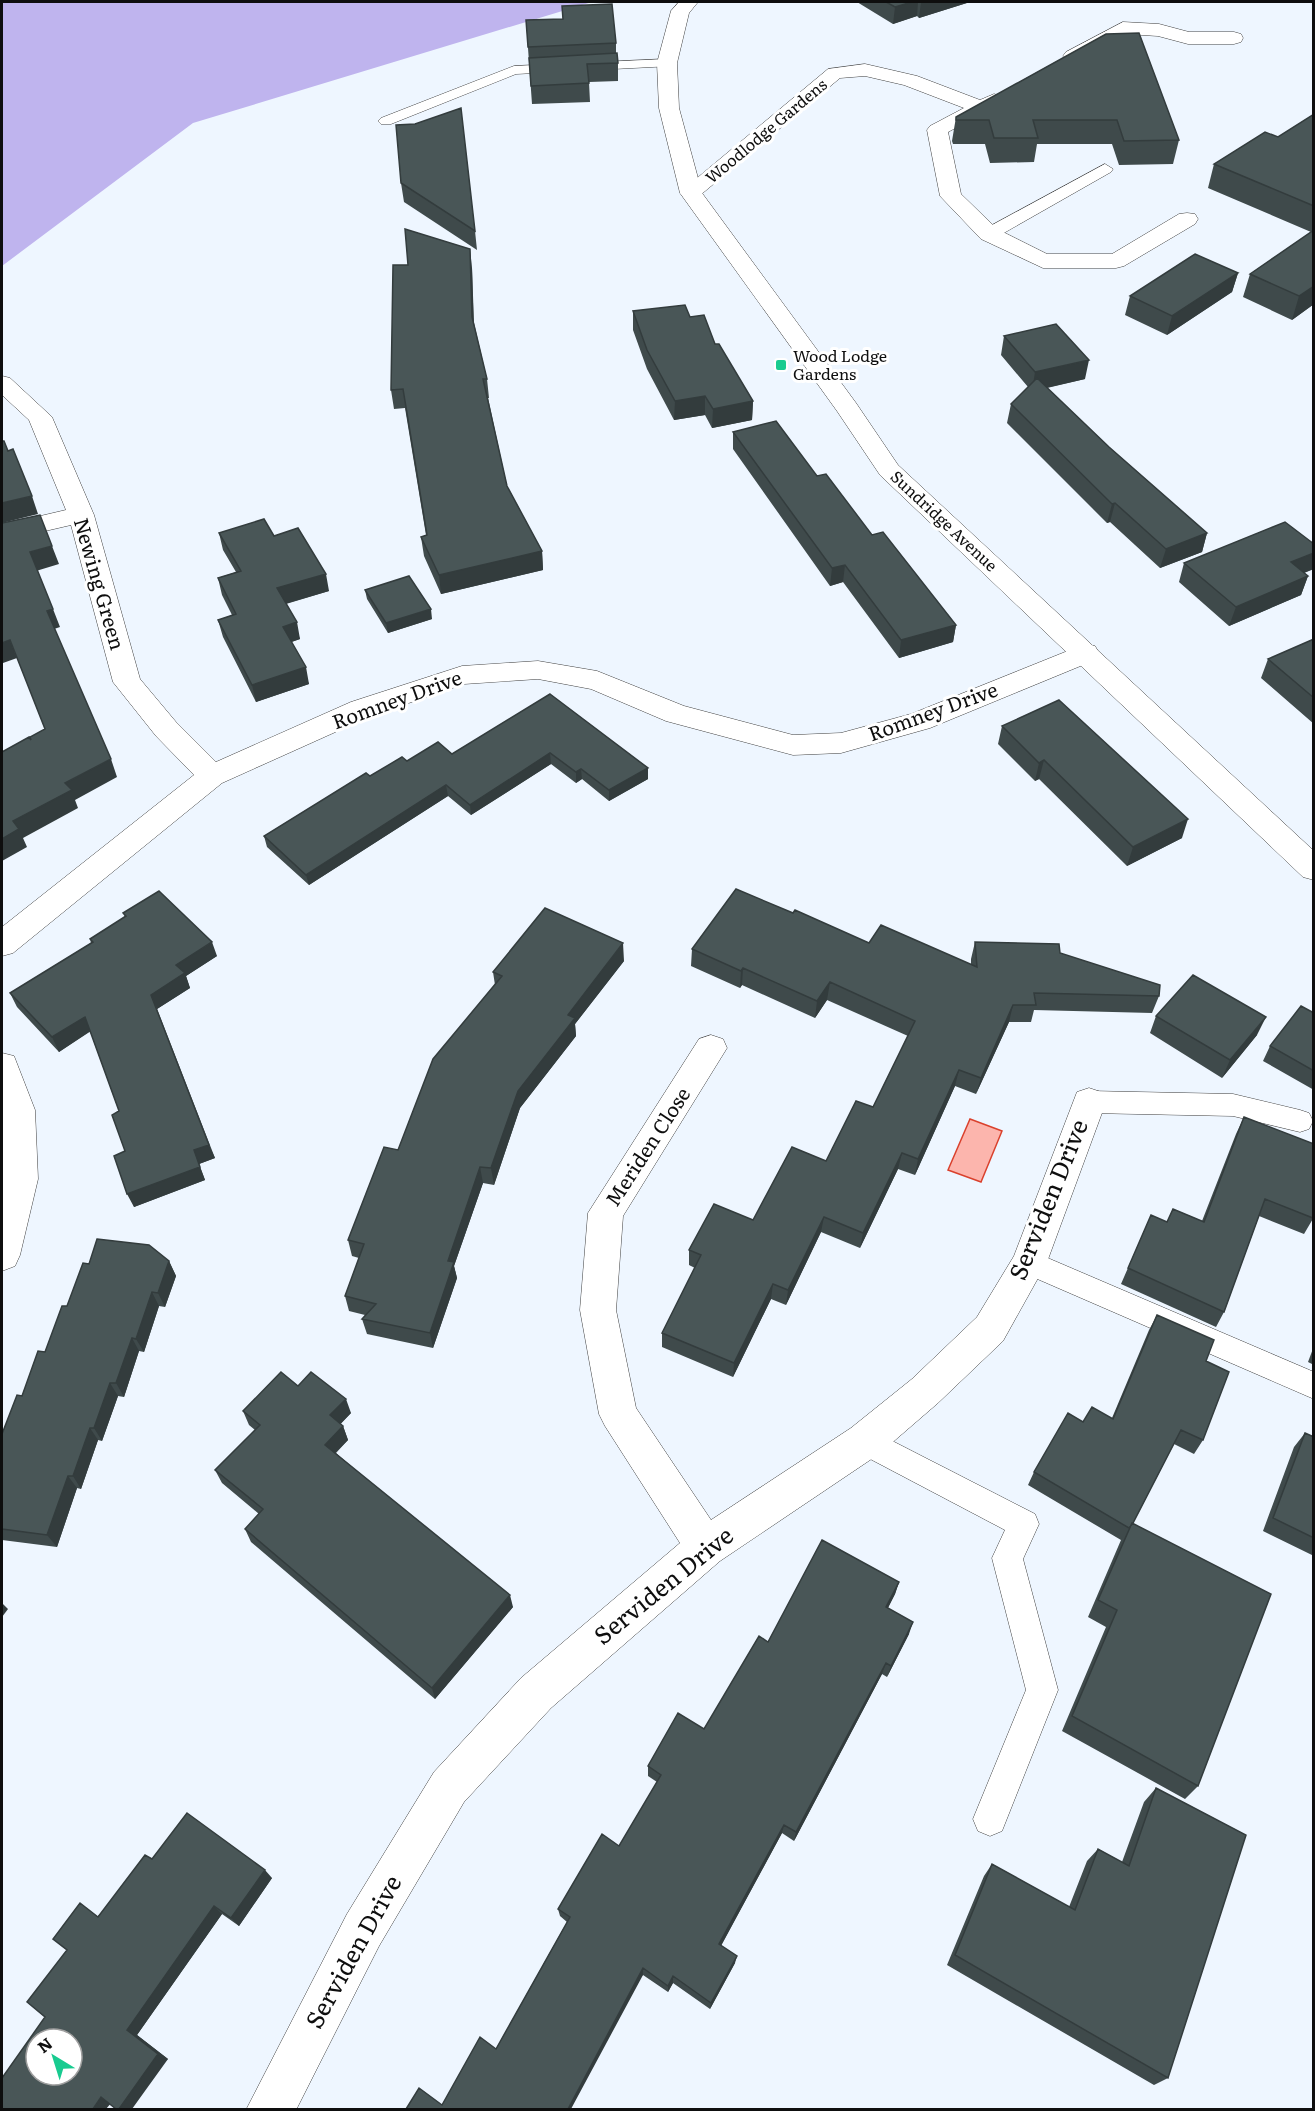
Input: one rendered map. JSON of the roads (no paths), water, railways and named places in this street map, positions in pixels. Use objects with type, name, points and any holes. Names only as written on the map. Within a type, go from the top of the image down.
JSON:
[{"type":"street","name":"Sundridge Avenue","points":[[689,2],[680,11],[667,63],[669,108],[691,193],[726,244],[847,408],[889,470],[1314,869]]},
{"type":"street","points":[[1052,68],[1123,28],[1159,30],[1188,38],[1234,38]]},
{"type":"street","name":"Woodlodge Gardens","points":[[691,193],[835,73],[865,70],[910,80],[981,107]]},
{"type":"street","points":[[1011,90],[937,130],[951,196],[989,234],[1043,261],[1116,261],[1187,219]]},
{"type":"street","name":"Newing Green","points":[[2,383],[40,417],[81,515],[127,682],[166,729],[212,776]]},
{"type":"street","points":[[2,533],[81,515]]},
{"type":"street","name":"Romney Drive","points":[[2,944],[212,776],[362,709],[462,675],[538,670],[597,680],[676,714],[793,745],[842,743],[920,721],[1085,653]]},
{"type":"street","name":"Meriden Close","points":[[706,1547],[618,1413],[598,1310],[606,1213],[711,1048]]},
{"type":"street","points":[[2,1066],[18,1110],[21,1179],[2,1255]]},
{"type":"street","name":"Serviden Drive","points":[[270,2109],[363,1930],[449,1787],[536,1692],[706,1547],[865,1441],[926,1391],[990,1329],[1029,1262],[1089,1102]]},
{"type":"lane","points":[[386,121],[514,70],[667,63]]},
{"type":"lane","points":[[989,234],[1105,168]]},
{"type":"lane","points":[[1089,1102],[1233,1105],[1300,1121]]},
{"type":"lane","points":[[1029,1262],[1314,1386]]},
{"type":"lane","points":[[865,1441],[1024,1524],[1007,1558],[1042,1690],[990,1820]]},
{"type":"place","name":"Wood Lodge Gardens","points":[[781,365]]}]
